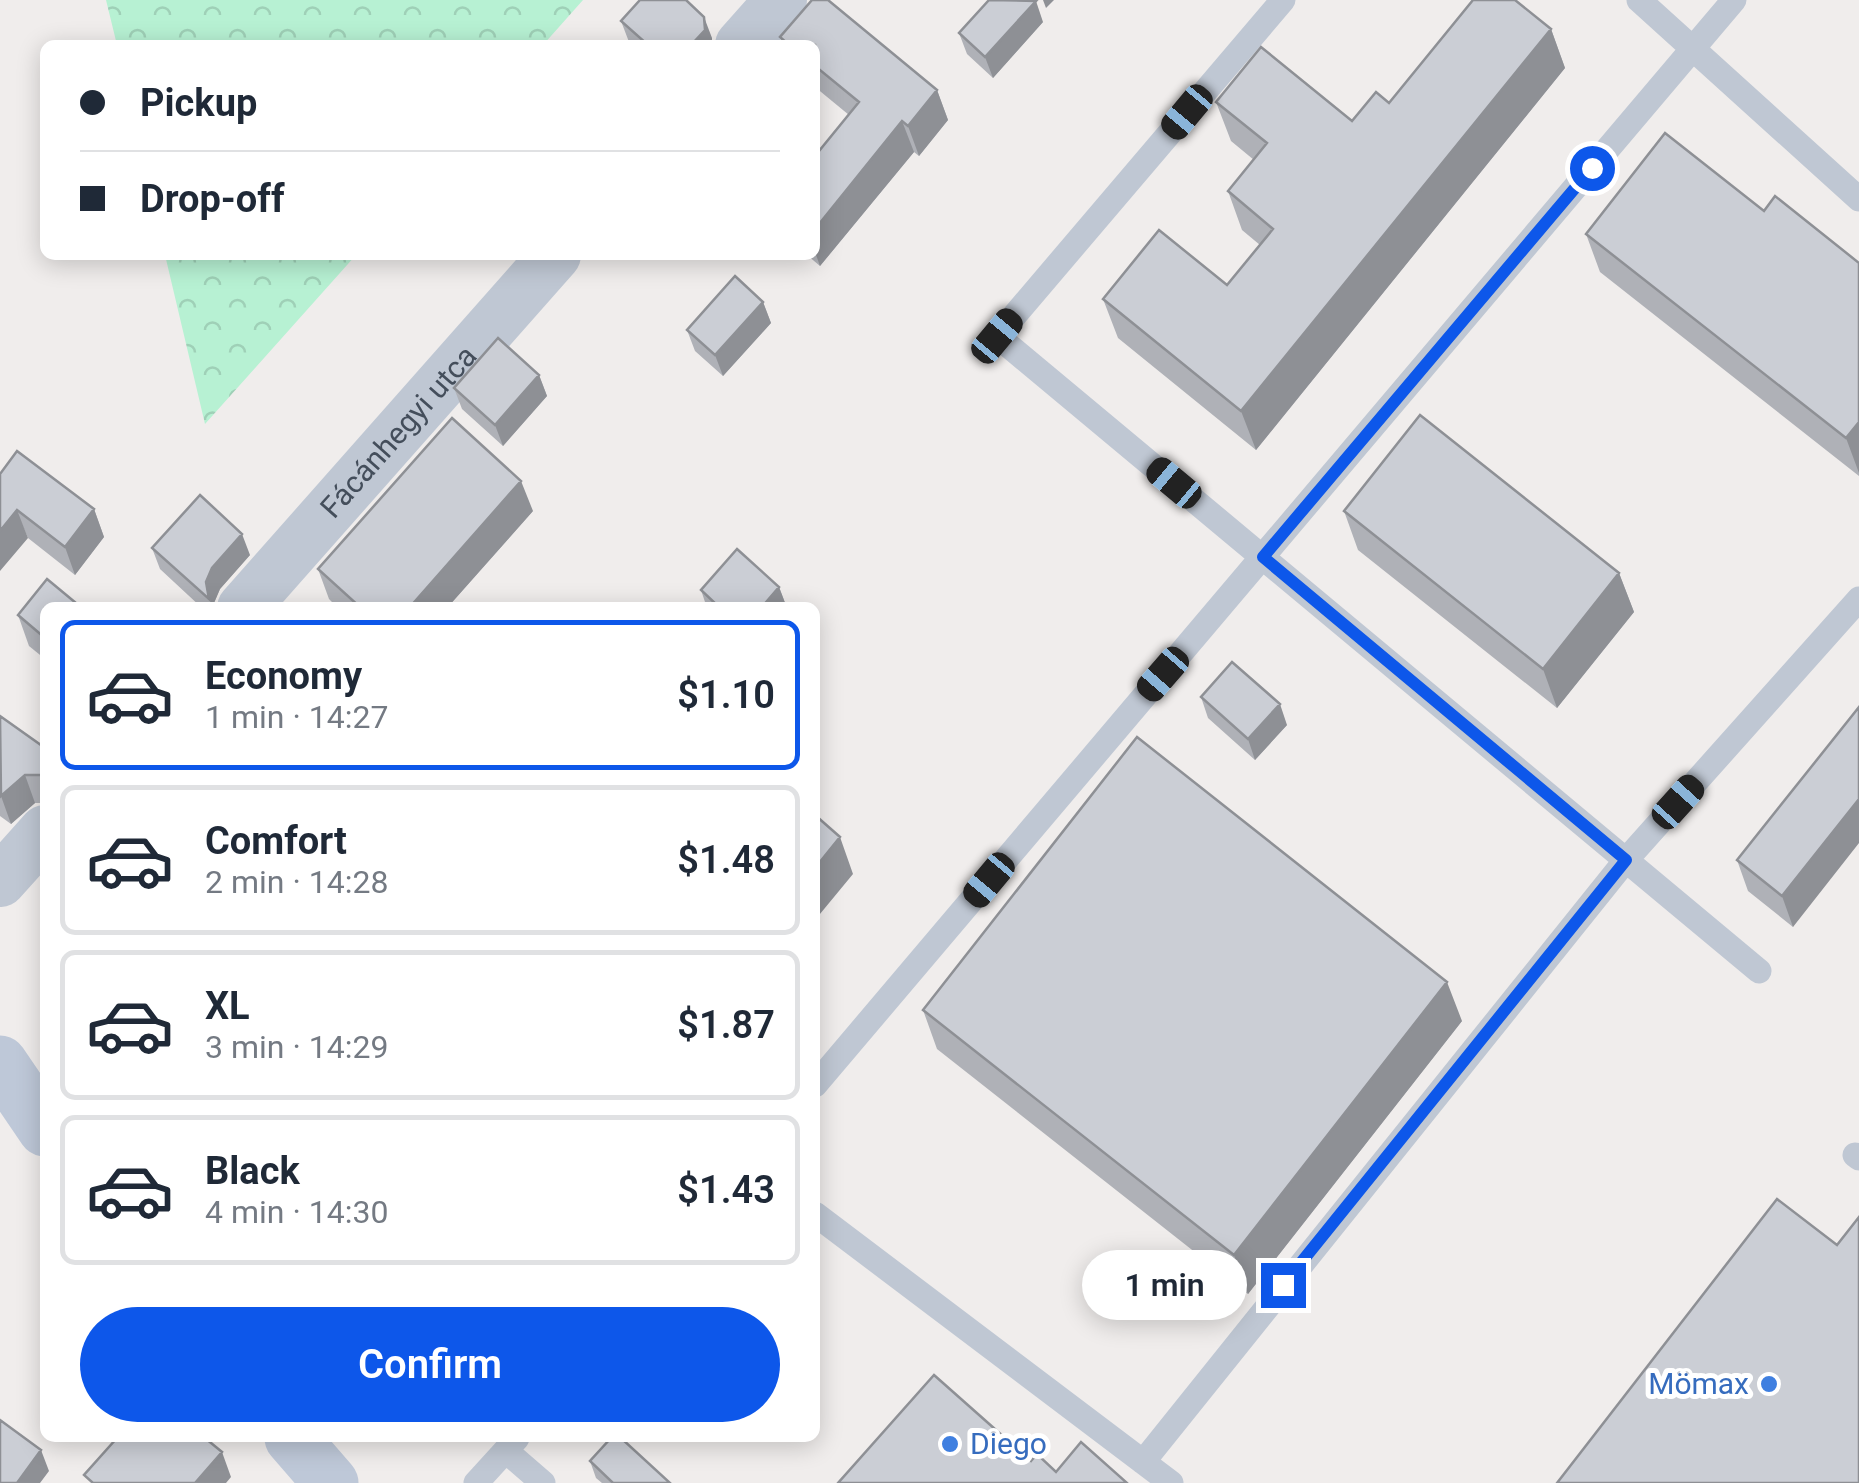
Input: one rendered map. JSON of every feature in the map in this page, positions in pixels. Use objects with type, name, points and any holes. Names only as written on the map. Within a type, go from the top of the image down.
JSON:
[{"type":"main road","points":[[0,1064],[40,1122]]},
{"type":"main road","points":[[295,1442],[331,1483]]},
{"type":"street","points":[[745,40],[780,0]]},
{"type":"street","name":"Fácánhegyi utca","points":[[248,602],[551,260]]},
{"type":"street","points":[[0,881],[40,837]]},
{"type":"lane","points":[[1282,0],[997,336],[1760,970]]},
{"type":"lane","points":[[1639,0],[1859,200]]},
{"type":"lane","points":[[820,1079],[1734,0]]},
{"type":"lane","points":[[1143,1462],[1626,860],[1859,600]]},
{"type":"lane","points":[[820,1218],[1171,1483]]},
{"type":"lane","points":[[476,1483],[511,1444],[543,1483]]},
{"type":"green space","points":[[106,0],[583,0],[547,40],[116,40]]},
{"type":"green space","points":[[166,260],[352,260],[205,424]]},
{"type":"building","points":[[640,0],[686,0],[704,17],[705,30],[696,40],[642,40],[621,21]]},
{"type":"building","points":[[812,0],[828,0],[937,90],[908,126],[902,121],[820,223],[820,150],[859,102],[820,70],[820,40],[780,37]]},
{"type":"building","points":[[989,0],[1036,1],[985,57],[959,33]]},
{"type":"building","points":[[1473,0],[1515,0],[1551,29],[1241,411],[1103,299],[1159,230],[1227,285],[1273,229],[1228,191],[1267,143],[1216,102],[1261,47],[1352,121],[1376,92],[1389,103]]},
{"type":"building","points":[[1665,133],[1764,211],[1775,196],[1859,263],[1859,422],[1846,438],[1586,234]]},
{"type":"building","points":[[735,276],[763,302],[715,355],[687,330]]},
{"type":"building","points":[[498,338],[539,375],[495,425],[454,388]]},
{"type":"building","points":[[1420,415],[1619,573],[1543,669],[1344,511]]},
{"type":"building","points":[[452,418],[521,481],[414,602],[354,602],[318,569]]},
{"type":"building","points":[[17,451],[94,509],[65,547],[17,510],[0,531],[0,474]]},
{"type":"building","points":[[200,495],[242,534],[212,568],[206,582],[209,599],[152,548]]},
{"type":"building","points":[[737,549],[779,587],[766,602],[714,602],[701,590]]},
{"type":"building","points":[[47,579],[75,602],[40,602],[40,634],[18,615]]},
{"type":"building","points":[[1232,662],[1280,704],[1248,739],[1201,697]]},
{"type":"building","points":[[1859,707],[1859,799],[1782,896],[1737,860]]},
{"type":"building","points":[[0,716],[40,744],[40,775],[25,775],[1,796]]},
{"type":"building","points":[[1137,737],[1447,982],[1234,1255],[923,1010]]},
{"type":"building","points":[[820,819],[840,837],[820,862]]},
{"type":"building","name":"Mömax","points":[[1777,1199],[1837,1245],[1859,1217],[1859,1483],[1557,1483]]},
{"type":"building","points":[[934,1375],[1031,1461],[1037,1454],[1056,1472],[1081,1442],[1127,1483],[838,1483]]},
{"type":"building","points":[[0,1420],[41,1450],[17,1483],[0,1483]]},
{"type":"building","points":[[113,1442],[210,1442],[222,1452],[195,1483],[93,1483],[84,1475]]},
{"type":"building","points":[[607,1442],[625,1442],[670,1483],[613,1483],[590,1461]]},
{"type":"place","name":"Mömax","points":[[1769,1384]]},
{"type":"place","name":"Diego","points":[[950,1444]]},
{"type":"route","points":[[1283,1285],[1626,860],[1263,557],[1592,168]]}]
